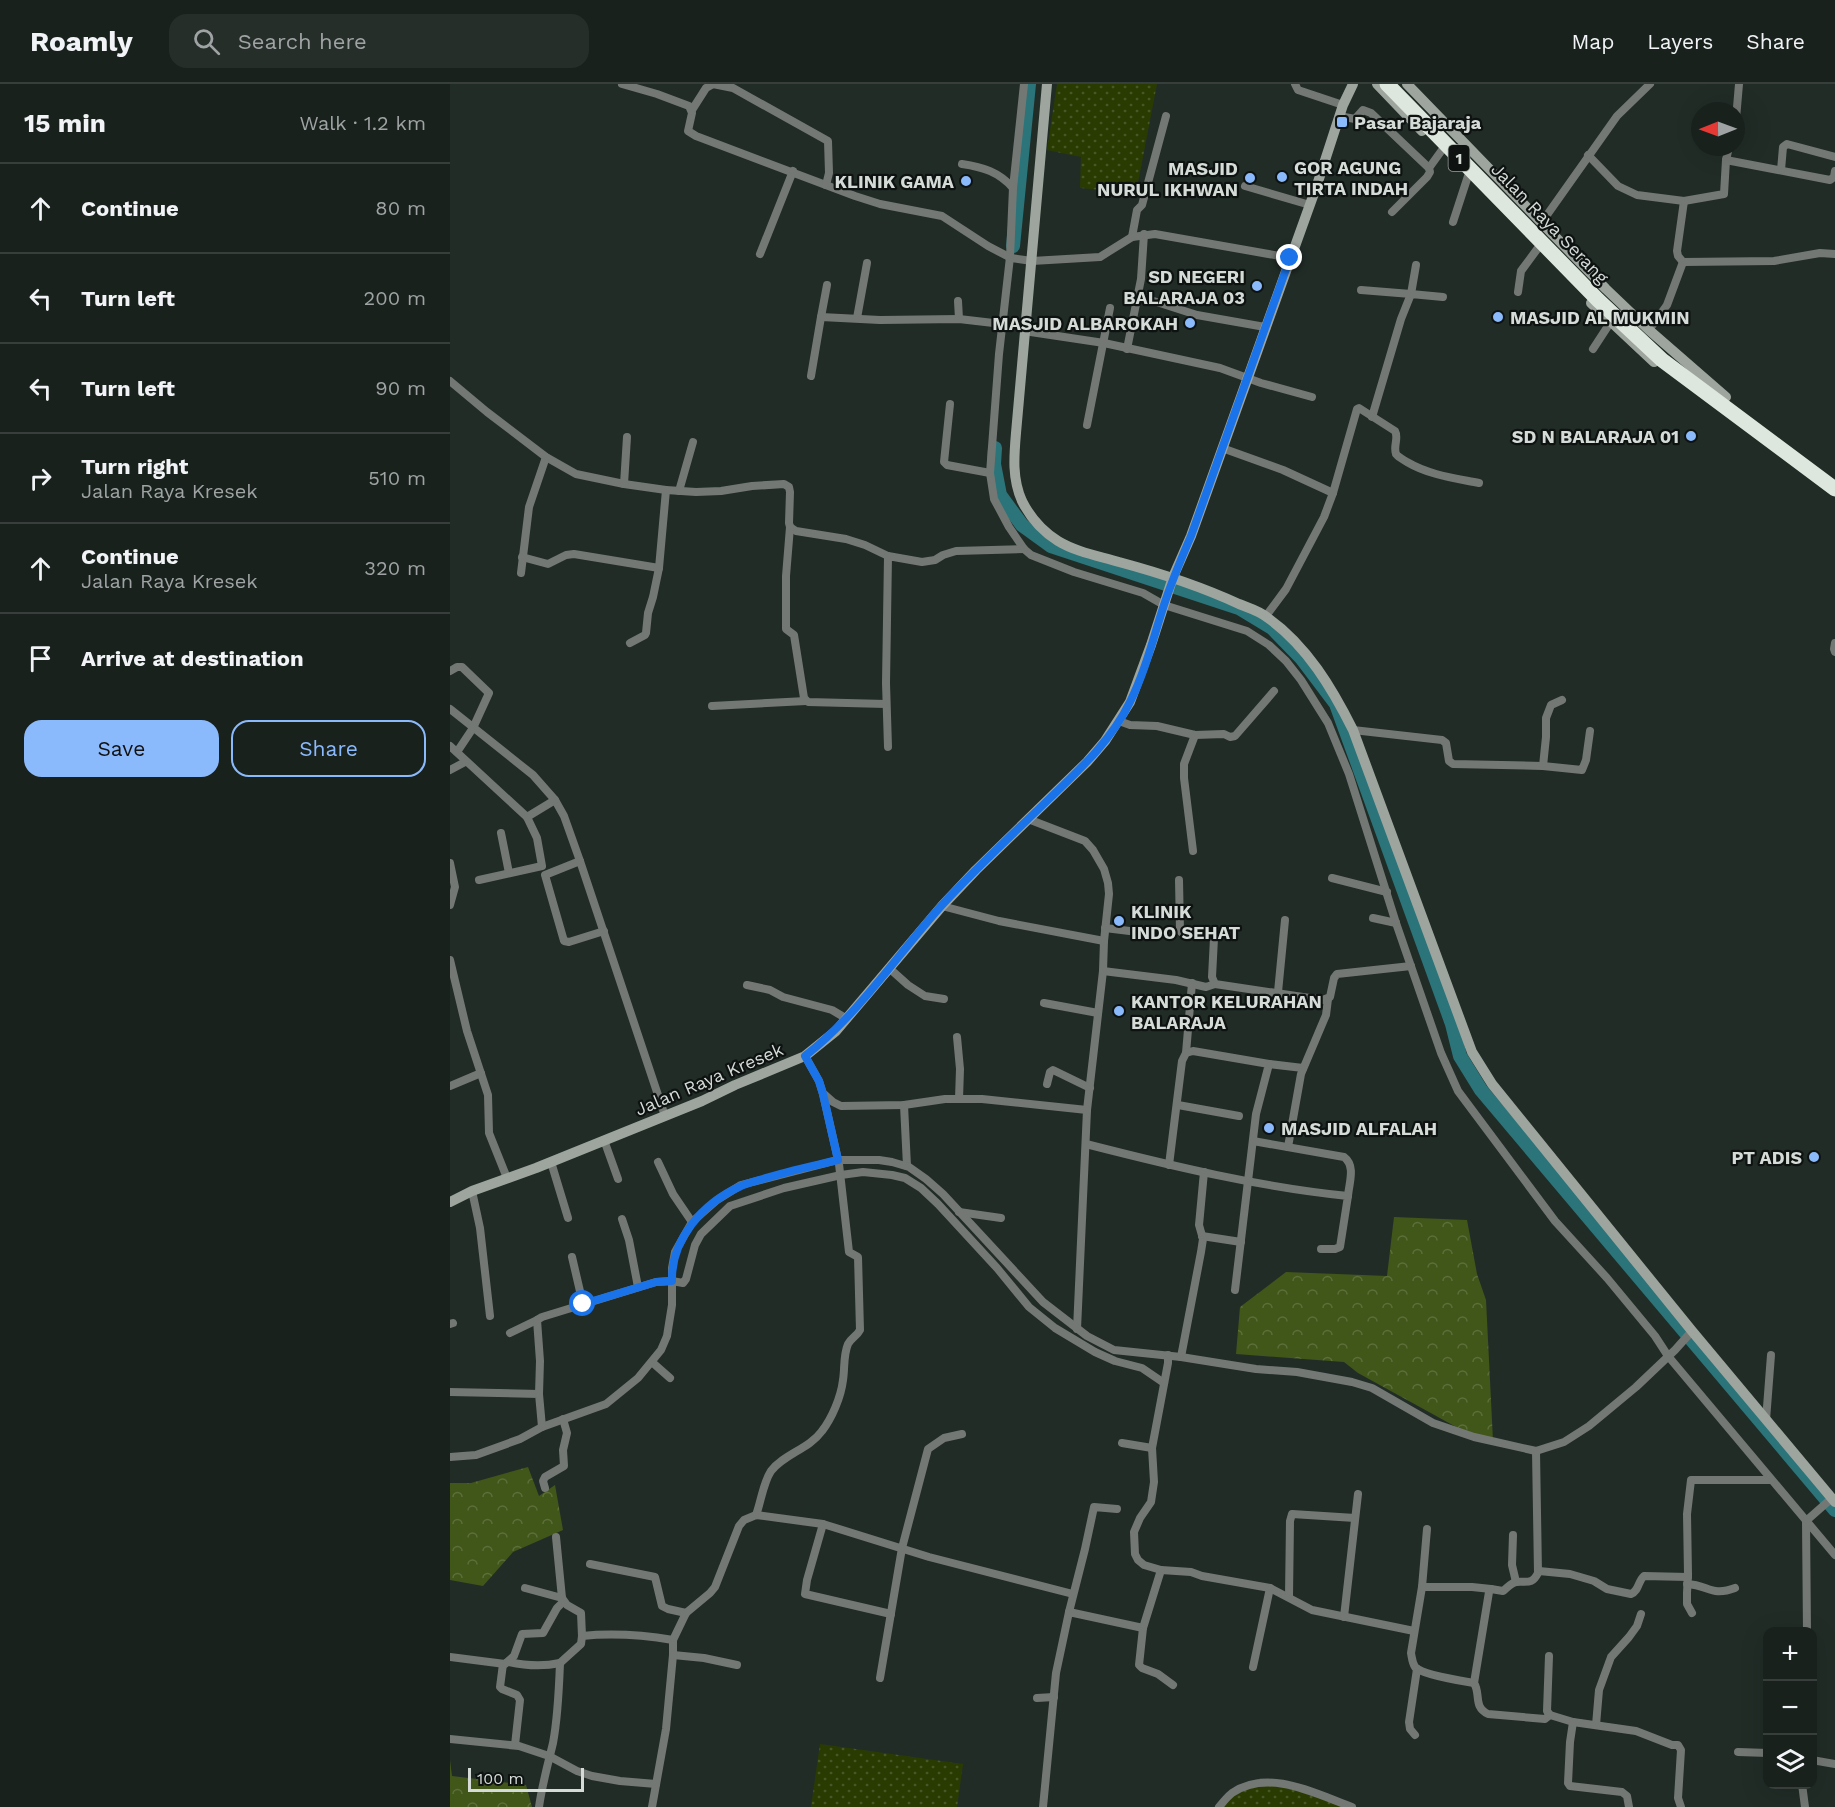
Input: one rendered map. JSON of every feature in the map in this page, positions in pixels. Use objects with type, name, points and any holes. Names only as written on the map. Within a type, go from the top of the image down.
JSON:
[{"type":"highway","name":"Jalan Raya Serang","points":[[1388,84],[1598,300],[1664,358],[1835,489]]},
{"type":"highway","name":"Jalan Raya Serang","points":[[1397,84],[1664,358]]},
{"type":"highway","name":"Jalan Raya Serang","points":[[1722,401],[1835,480]]},
{"type":"main road","points":[[1047,84],[1016,433],[1014,473],[1022,499],[1032,517],[1044,531],[1060,542],[1089,554],[1211,591],[1266,616],[1292,639],[1325,678],[1353,730],[1472,1052],[1492,1084],[1691,1332],[1832,1500]]},
{"type":"main road","points":[[1377,84],[1610,323],[1654,362],[1682,382],[1722,401]]},
{"type":"main road","points":[[1407,84],[1606,289],[1722,401]]},
{"type":"main road","name":"Jalan Raya Kresek","points":[[450,1202],[472,1191],[665,1116],[805,1056],[836,1031],[942,906],[1087,762],[1105,741],[1130,702],[1142,672],[1173,578],[1191,536],[1310,205],[1350,86]]},
{"type":"main road","points":[[1396,104],[1404,105],[1410,102],[1416,97],[1415,93]]},
{"type":"main road","points":[[1510,219],[1520,216],[1523,210],[1522,202]]},
{"type":"street","points":[[622,84],[640,86],[689,106],[692,110]]},
{"type":"street","points":[[825,185],[829,173],[828,141],[734,88],[713,84],[706,88],[692,110],[689,133],[825,185],[880,204],[942,216],[988,246],[1010,257],[1030,261],[1100,256],[1132,237],[1155,234],[1290,258]]},
{"type":"street","points":[[1024,84],[1013,188],[1010,257],[990,473],[994,499],[1001,513],[1024,549],[1046,562],[1143,593],[1247,632],[1269,645],[1286,661],[1328,723],[1348,774],[1411,966],[1458,1091],[1556,1221],[1607,1278],[1655,1336],[1668,1356],[1835,1555]]},
{"type":"street","points":[[1295,84],[1298,90],[1343,105]]},
{"type":"street","points":[[1542,222],[1617,116],[1650,84]]},
{"type":"street","points":[[1737,102],[1739,84]]},
{"type":"street","points":[[1340,116],[1354,120],[1364,110],[1371,113],[1430,168]]},
{"type":"street","points":[[1132,237],[1137,210],[1142,205],[1166,116]]},
{"type":"street","points":[[1781,170],[1783,147],[1786,144],[1835,157]]},
{"type":"street","points":[[1392,212],[1427,177],[1442,150]]},
{"type":"street","points":[[1588,155],[1618,186],[1637,195],[1684,201],[1723,195],[1727,156]]},
{"type":"street","points":[[1726,160],[1830,180],[1834,177],[1835,171]]},
{"type":"street","points":[[962,164],[996,173],[1005,178],[1013,188]]},
{"type":"street","points":[[760,254],[793,171]]},
{"type":"street","points":[[1453,222],[1468,176]]},
{"type":"street","points":[[1245,186],[1310,205]]},
{"type":"street","points":[[1683,262],[1677,251],[1684,201]]},
{"type":"street","points":[[1127,349],[1142,279],[1144,234]]},
{"type":"street","points":[[1518,292],[1521,271],[1538,249]]},
{"type":"street","points":[[1683,262],[1774,261],[1820,253],[1835,254]]},
{"type":"street","points":[[1649,330],[1667,305],[1683,262]]},
{"type":"street","points":[[857,318],[867,263]]},
{"type":"street","points":[[1372,417],[1401,319],[1411,294],[1416,265]]},
{"type":"street","points":[[811,376],[827,285]]},
{"type":"street","points":[[1361,290],[1443,297]]},
{"type":"street","points":[[1138,296],[1197,315],[1265,327]]},
{"type":"street","points":[[958,302],[958,318]]},
{"type":"street","points":[[1087,425],[1110,308]]},
{"type":"street","points":[[821,317],[880,320],[958,318],[1002,324]]},
{"type":"street","points":[[1593,349],[1610,323]]},
{"type":"street","points":[[1024,331],[1104,343],[1220,368],[1312,397]]},
{"type":"street","points":[[450,381],[486,412],[546,457],[576,474],[666,490],[721,492],[752,486],[784,484],[789,487],[790,527],[786,576],[786,629],[794,635],[806,701]]},
{"type":"street","points":[[950,404],[944,462],[947,465],[990,473]]},
{"type":"street","points":[[1266,616],[1286,589],[1324,517],[1333,493],[1354,412],[1359,408],[1395,431],[1398,437],[1397,455],[1414,466],[1424,471],[1479,483]]},
{"type":"street","points":[[624,484],[627,436]]},
{"type":"street","points":[[679,490],[693,442]]},
{"type":"street","points":[[1222,448],[1283,470],[1333,493]]},
{"type":"street","points":[[521,573],[529,507],[546,457]]},
{"type":"street","points":[[630,643],[645,635],[659,568],[666,490]]},
{"type":"street","points":[[790,527],[805,533],[846,539],[888,556],[922,562],[935,560],[956,551],[1024,549]]},
{"type":"street","points":[[522,557],[548,564],[566,555],[574,554],[659,568]]},
{"type":"street","points":[[888,556],[886,704],[888,747]]},
{"type":"street","points":[[1835,643],[1835,652]]},
{"type":"street","points":[[450,671],[462,667],[489,693],[473,728],[457,753]]},
{"type":"street","points":[[1119,721],[1131,725],[1157,726],[1195,735],[1233,736],[1275,691]]},
{"type":"street","points":[[1544,766],[1546,716],[1552,704],[1562,700]]},
{"type":"street","points":[[712,706],[806,701],[886,704]]},
{"type":"street","points":[[450,709],[533,775],[555,800],[564,816],[665,1116]]},
{"type":"street","points":[[1353,730],[1442,740],[1446,743],[1449,761],[1454,764],[1544,766],[1582,770],[1588,753],[1590,730]]},
{"type":"street","points":[[1193,851],[1184,764],[1195,735]]},
{"type":"street","points":[[450,746],[527,817],[537,838],[542,866],[564,941],[569,942],[604,932]]},
{"type":"street","points":[[450,770],[465,762]]},
{"type":"street","points":[[527,817],[555,800]]},
{"type":"street","points":[[1028,819],[1085,841],[1104,869],[1108,882],[1103,971],[1087,1110],[1077,1329]]},
{"type":"street","points":[[501,833],[509,873]]},
{"type":"street","points":[[545,875],[580,861]]},
{"type":"street","points":[[450,863],[455,887],[450,905]]},
{"type":"street","points":[[479,880],[542,866]]},
{"type":"street","points":[[1332,878],[1387,892]]},
{"type":"street","points":[[1179,880],[1180,931],[1214,938],[1212,977],[1215,984]]},
{"type":"street","points":[[942,906],[999,921],[1104,941]]},
{"type":"street","points":[[1373,918],[1396,923]]},
{"type":"street","points":[[1278,992],[1285,920]]},
{"type":"street","points":[[1105,928],[1146,933]]},
{"type":"street","points":[[450,960],[467,1031],[489,1095],[489,1133],[507,1178]]},
{"type":"street","points":[[1288,1147],[1299,1082],[1326,1015],[1334,978],[1337,974],[1411,966]]},
{"type":"street","points":[[889,968],[924,996],[944,999]]},
{"type":"street","points":[[1103,971],[1192,983],[1206,987],[1215,984],[1328,999]]},
{"type":"street","points":[[1169,1165],[1182,1061],[1186,1053],[1192,983]]},
{"type":"street","points":[[747,985],[832,1010],[847,1018]]},
{"type":"street","points":[[1044,1003],[1098,1013]]},
{"type":"street","points":[[957,1037],[960,1069],[959,1099]]},
{"type":"street","points":[[1186,1053],[1193,1051],[1304,1068]]},
{"type":"street","points":[[756,1515],[771,1471],[811,1442],[828,1421],[843,1381],[845,1354],[849,1342],[860,1330],[858,1257],[849,1252],[839,1162],[819,1081],[805,1056]]},
{"type":"street","points":[[1235,1290],[1256,1113],[1269,1064]]},
{"type":"street","points":[[1047,1084],[1050,1072],[1053,1070],[1090,1088]]},
{"type":"street","points":[[450,1086],[481,1073]]},
{"type":"street","points":[[823,1094],[841,1106],[904,1105],[982,1099],[1087,1110]]},
{"type":"street","points":[[904,1105],[907,1171]]},
{"type":"street","points":[[1178,1105],[1239,1116]]},
{"type":"street","points":[[604,1140],[618,1179]]},
{"type":"street","points":[[1253,1141],[1348,1159],[1352,1167],[1340,1247],[1335,1250],[1321,1249]]},
{"type":"street","points":[[1086,1144],[1169,1165],[1293,1190],[1348,1196]]},
{"type":"street","points":[[551,1162],[568,1218]]},
{"type":"street","points":[[658,1162],[673,1194],[692,1222]]},
{"type":"street","points":[[510,1333],[549,1314],[656,1282],[676,1282],[686,1279],[695,1245],[701,1234],[741,1187],[760,1187],[839,1162],[907,1171],[924,1183],[940,1199],[1029,1307],[1041,1317],[1073,1341],[1115,1361],[1142,1368],[1164,1382]]},
{"type":"street","points":[[450,1458],[476,1455],[520,1439],[542,1427],[606,1404],[654,1364],[667,1336],[676,1282],[672,1268],[675,1252],[692,1222],[728,1201],[743,1200],[760,1187],[783,1181],[863,1172],[879,1166],[907,1171],[924,1183]]},
{"type":"street","points":[[1181,1357],[1201,1252],[1202,1236],[1199,1225],[1204,1172]]},
{"type":"street","points":[[741,1187],[743,1200]]},
{"type":"street","points":[[472,1191],[480,1228],[490,1316]]},
{"type":"street","points":[[940,1199],[960,1212],[1043,1302],[1087,1336],[1114,1350],[1168,1359],[1181,1357],[1256,1369],[1297,1372],[1352,1382],[1372,1388],[1433,1424],[1536,1456],[1589,1426],[1636,1387],[1691,1332]]},
{"type":"street","points":[[960,1212],[1001,1218]]},
{"type":"street","points":[[622,1219],[629,1240],[638,1287]]},
{"type":"street","points":[[1202,1236],[1241,1242]]},
{"type":"street","points":[[572,1257],[583,1304]]},
{"type":"street","points":[[537,1320],[542,1427]]},
{"type":"street","points":[[1766,1420],[1771,1355]]},
{"type":"street","points":[[1168,1359],[1152,1448],[1154,1482],[1151,1502],[1134,1532],[1135,1554],[1138,1560],[1144,1565],[1161,1570],[1191,1572],[1270,1588],[1312,1610],[1414,1631]]},
{"type":"street","points":[[654,1364],[670,1378]]},
{"type":"street","points":[[450,1392],[539,1394]]},
{"type":"street","points":[[544,1488],[545,1477],[564,1466],[563,1450],[567,1433],[563,1419]]},
{"type":"street","points":[[880,1678],[902,1548],[928,1449],[944,1438],[963,1434]]},
{"type":"street","points":[[1122,1443],[1152,1448]]},
{"type":"street","points":[[1422,1587],[1472,1587],[1503,1591],[1516,1582],[1534,1580],[1539,1571],[1536,1456]]},
{"type":"street","points":[[1692,1613],[1687,1604],[1687,1514],[1691,1480],[1771,1480]]},
{"type":"street","points":[[1344,1617],[1358,1494]]},
{"type":"street","points":[[1807,1627],[1806,1521],[1832,1500]]},
{"type":"street","points":[[1043,1807],[1056,1673],[1094,1507],[1117,1509]]},
{"type":"street","points":[[1289,1598],[1292,1514],[1355,1518]]},
{"type":"street","points":[[652,1807],[666,1729],[673,1640],[686,1613],[715,1587],[739,1526],[744,1520],[756,1515],[823,1524],[929,1557],[1073,1594]]},
{"type":"street","points":[[823,1524],[805,1594],[891,1614]]},
{"type":"street","points":[[1427,1529],[1422,1587],[1411,1653],[1412,1661],[1417,1669],[1442,1677],[1474,1683],[1479,1690],[1478,1705],[1488,1714],[1545,1719],[1550,1715]]},
{"type":"street","points":[[1513,1535],[1512,1565],[1516,1582]]},
{"type":"street","points":[[515,1745],[520,1701],[518,1695],[500,1687],[506,1663],[514,1656],[522,1634],[543,1633],[562,1600],[556,1537]]},
{"type":"street","points":[[590,1564],[655,1577],[662,1606],[686,1613]]},
{"type":"street","points":[[1161,1570],[1143,1628],[1139,1665],[1158,1674],[1173,1685]]},
{"type":"street","points":[[1539,1571],[1570,1574],[1594,1581],[1607,1589],[1631,1594],[1637,1590],[1644,1576],[1688,1580],[1712,1592],[1735,1588]]},
{"type":"street","points":[[450,1657],[540,1666],[560,1663],[581,1644],[581,1613],[562,1600],[525,1588]]},
{"type":"street","points":[[1252,1667],[1270,1588]]},
{"type":"street","points":[[1474,1683],[1491,1589]]},
{"type":"street","points":[[1069,1612],[1143,1628]]},
{"type":"street","points":[[1596,1725],[1599,1690],[1611,1657],[1629,1637],[1641,1614]]},
{"type":"street","points":[[582,1636],[654,1637],[673,1640]]},
{"type":"street","points":[[673,1655],[704,1658],[737,1665]]},
{"type":"street","points":[[1549,1656],[1547,1698],[1550,1715]]},
{"type":"street","points":[[539,1807],[553,1742],[560,1663]]},
{"type":"street","points":[[1415,1735],[1410,1730],[1409,1722],[1417,1669]]},
{"type":"street","points":[[1037,1698],[1054,1697]]},
{"type":"street","points":[[1550,1715],[1573,1722],[1636,1731],[1680,1747],[1678,1798],[1681,1807]]},
{"type":"street","points":[[1573,1722],[1570,1742],[1570,1786],[1622,1792],[1627,1796],[1629,1807]]},
{"type":"street","points":[[450,1739],[530,1748],[592,1776],[656,1784]]},
{"type":"street","points":[[1737,1752],[1763,1753]]},
{"type":"street","points":[[1817,1761],[1835,1764]]},
{"type":"street","points":[[1219,1807],[1230,1794],[1246,1786],[1262,1783],[1281,1783],[1352,1807]]},
{"type":"street","points":[[1802,1789],[1804,1807]]},
{"type":"green space","points":[[1057,84],[1157,84],[1136,193],[1080,188],[1081,157],[1047,150]]},
{"type":"green space","points":[[1394,1217],[1467,1220],[1477,1274],[1486,1300],[1493,1441],[1458,1428],[1358,1373],[1344,1362],[1236,1354],[1240,1307],[1286,1272],[1387,1276]]},
{"type":"green space","points":[[528,1467],[539,1496],[555,1485],[563,1530],[513,1552],[483,1586],[450,1580],[450,1483],[471,1483]]},
{"type":"green space","points":[[820,1744],[963,1764],[957,1807],[811,1807]]},
{"type":"green space","points":[[450,1760],[452,1776],[526,1785],[532,1807],[450,1807]]},
{"type":"green space","points":[[1252,1784],[1295,1786],[1354,1807],[1215,1807],[1218,1803]]},
{"type":"waterway","points":[[1013,246],[1029,84]]},
{"type":"waterway","points":[[995,448],[994,464],[1000,495],[1022,525],[1051,546],[1239,608],[1272,628],[1302,659],[1336,704],[1452,1024],[1460,1056],[1481,1090],[1835,1510]]},
{"type":"place","name":"Pasar Bajaraja","points":[[1342,122]]},
{"type":"place","name":"GOR AGUNG TIRTA INDAH","points":[[1282,177]]},
{"type":"place","name":"MASJID NURUL IKHWAN","points":[[1250,178]]},
{"type":"place","name":"KLINIK GAMA","points":[[966,181]]},
{"type":"place","name":"SD NEGERI BALARAJA 03","points":[[1257,286]]},
{"type":"place","name":"MASJID AL MUKMIN","points":[[1498,317]]},
{"type":"place","name":"MASJID ALBAROKAH","points":[[1190,323]]},
{"type":"place","name":"SD N BALARAJA 01","points":[[1691,436]]},
{"type":"place","name":"KLINIK INDO SEHAT","points":[[1119,921]]},
{"type":"place","name":"KANTOR KELURAHAN BALARAJA","points":[[1119,1011]]},
{"type":"place","name":"MASJID ALFALAH","points":[[1269,1128]]},
{"type":"place","name":"PT ADIS","points":[[1814,1157]]},
{"type":"route","points":[[583,1304],[656,1282],[672,1281],[675,1252],[692,1222],[717,1200],[741,1185],[838,1160],[819,1081],[805,1056],[836,1031],[942,906],[1087,762],[1119,721],[1130,702],[1142,672],[1173,577],[1191,536],[1290,258]]}]
